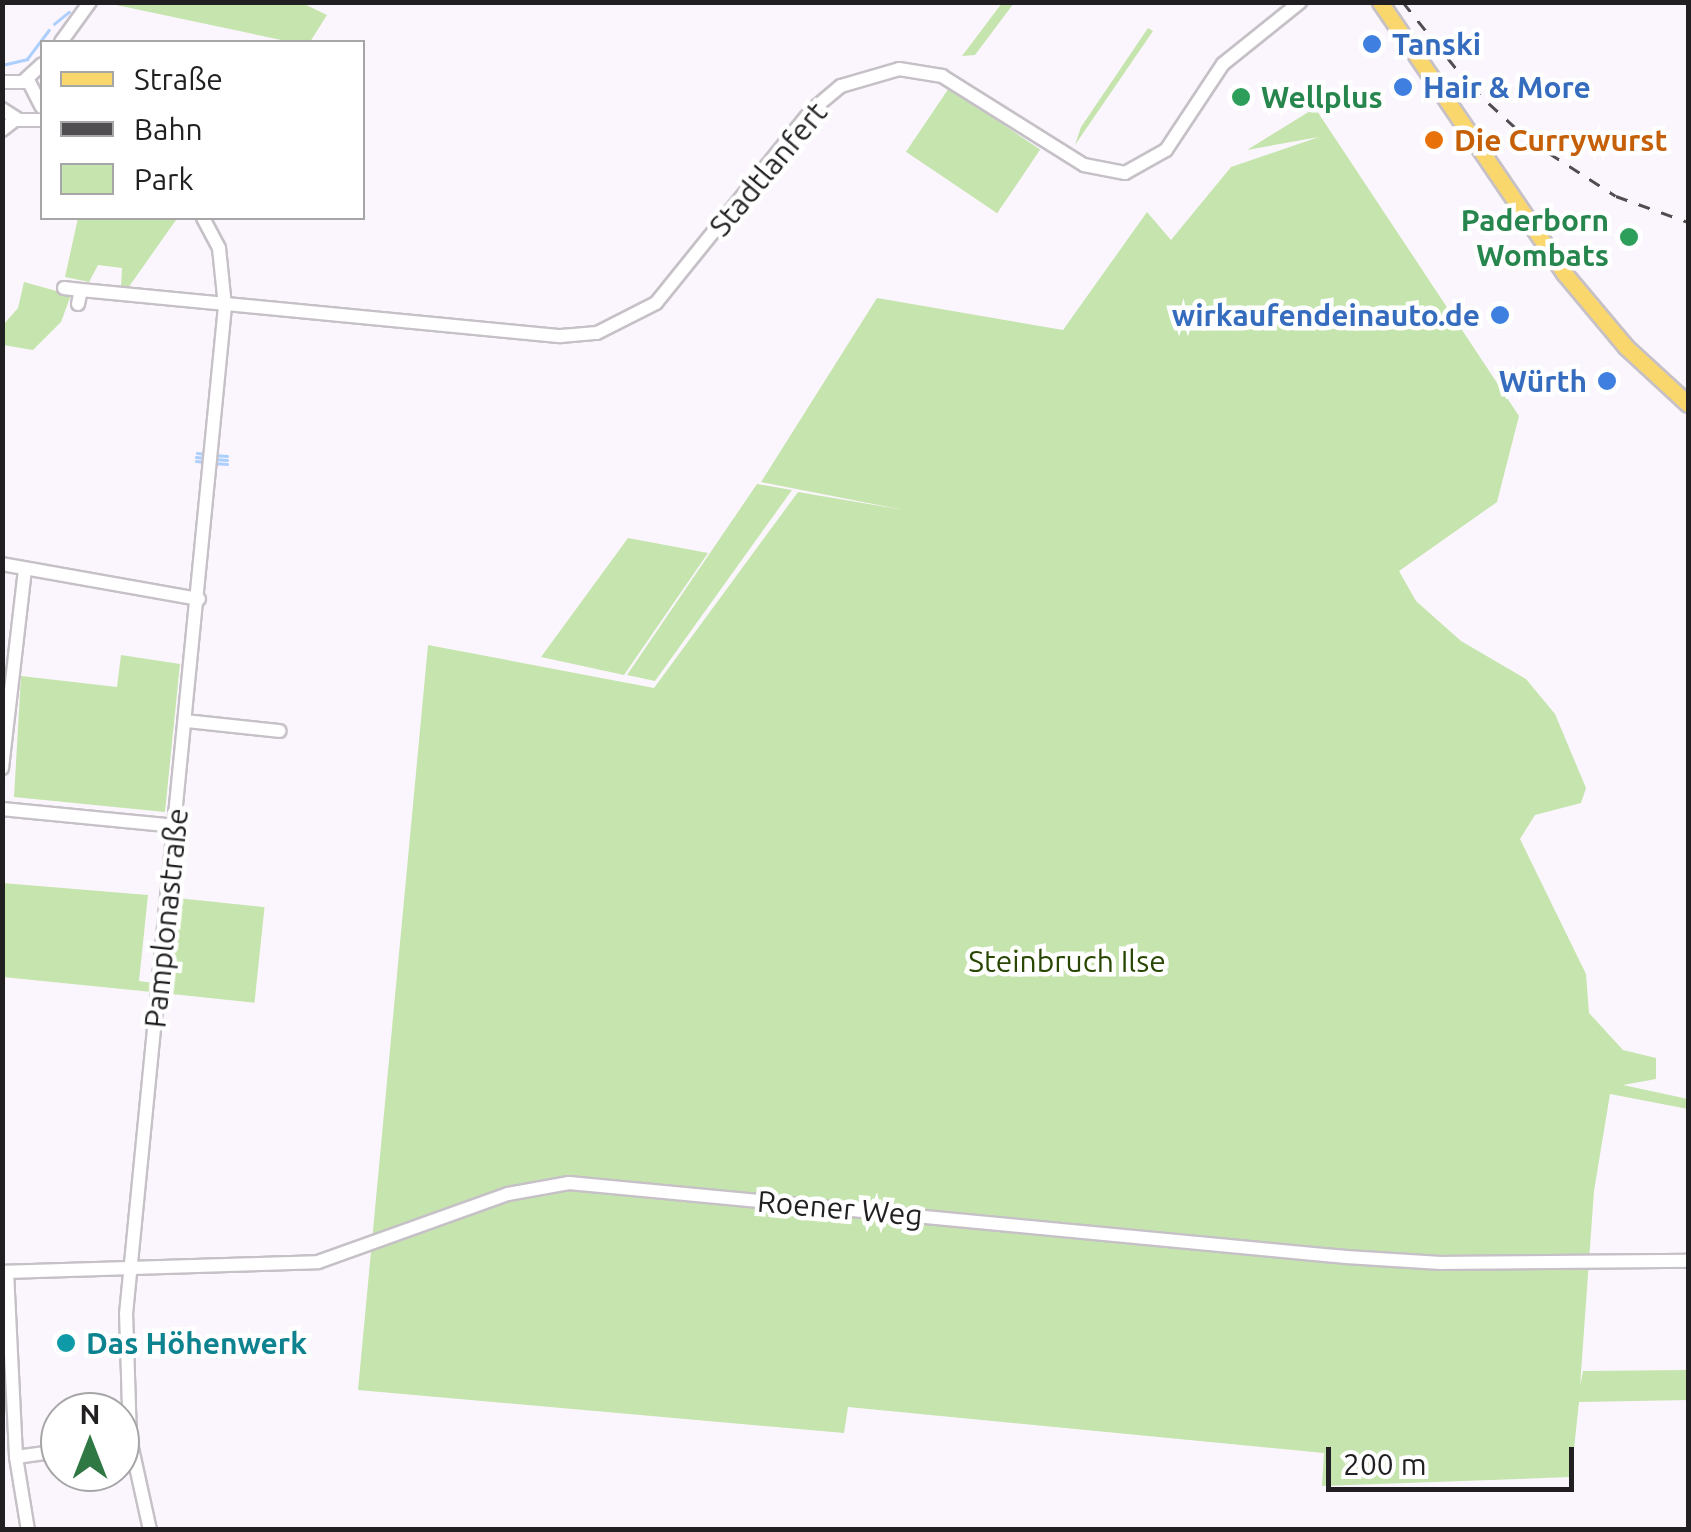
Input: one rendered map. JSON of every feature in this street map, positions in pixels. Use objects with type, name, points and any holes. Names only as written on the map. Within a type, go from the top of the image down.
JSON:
[{"type":"main road","points":[[1380,2],[1564,273],[1626,347],[1688,404]]},
{"type":"street","points":[[62,40],[90,2]]},
{"type":"street","name":"Stadtlanfert","points":[[225,306],[561,336],[612,329],[656,304],[811,111],[842,86],[899,69],[942,76],[1084,165],[1125,173],[1166,150],[1223,64],[1300,2]]},
{"type":"street","points":[[2,130],[30,119],[40,99],[11,83],[40,65]]},
{"type":"street","points":[[2,109],[30,119]]},
{"type":"street","name":"Pamplonastraße","points":[[126,1392],[128,1270],[199,600],[225,306],[219,248],[203,220]]},
{"type":"street","points":[[64,288],[79,297],[225,306]]},
{"type":"street","points":[[2,564],[199,600]]},
{"type":"street","points":[[2,768],[25,568]]},
{"type":"street","points":[[186,721],[279,731]]},
{"type":"street","points":[[2,809],[175,826]]},
{"type":"street","name":"Roener Weg","points":[[5,1272],[318,1262],[508,1194],[569,1183],[1346,1257],[1441,1263],[1688,1261]]},
{"type":"street","points":[[5,1272],[16,1457],[28,1530]]},
{"type":"street","points":[[16,1457],[40,1454]]},
{"type":"street","name":"Pamplonastraße","points":[[139,1492],[150,1530]]},
{"type":"green space","points":[[102,2],[302,3],[327,15],[311,40],[282,40]]},
{"type":"green space","points":[[1002,3],[1014,3],[975,55],[962,56]]},
{"type":"green space","points":[[1148,28],[1153,31],[1075,145],[1081,127]]},
{"type":"green space","points":[[949,88],[1040,150],[997,213],[906,152]]},
{"type":"green space","name":"Steinbruch Ilse","points":[[1315,108],[1519,416],[1497,502],[1399,571],[1416,601],[1461,641],[1526,679],[1555,714],[1586,788],[1581,803],[1535,815],[1520,839],[1586,974],[1589,1013],[1623,1050],[1656,1058],[1656,1079],[1623,1085],[1688,1099],[1688,1109],[1610,1094],[1594,1191],[1580,1386],[1583,1371],[1688,1370],[1688,1400],[1579,1402],[1571,1477],[1322,1486],[1324,1453],[848,1407],[844,1433],[358,1390],[428,645],[654,688],[798,492],[904,510],[761,482],[877,298],[1063,330],[1147,212],[1171,240],[1231,167],[1319,137],[1247,150]]},
{"type":"green space","points":[[78,220],[176,220],[128,288],[121,287],[122,268],[98,265],[89,282],[65,277]]},
{"type":"green space","points":[[24,282],[71,295],[61,322],[33,350],[3,345],[3,325],[18,308]]},
{"type":"green space","points":[[757,484],[792,490],[655,681],[627,675]]},
{"type":"green space","points":[[628,538],[708,553],[624,675],[541,657]]},
{"type":"green space","points":[[121,655],[180,664],[165,812],[14,797],[21,676],[117,687]]},
{"type":"green space","points":[[2,883],[148,895],[139,981],[153,983],[152,992],[3,977]]},
{"type":"green space","points":[[177,898],[265,907],[254,1003],[167,993]]},
{"type":"waterway","points":[[54,24],[69,12]]},
{"type":"waterway","points":[[41,40],[49,30]]},
{"type":"waterway","points":[[2,65],[27,59],[40,42]]},
{"type":"waterway","points":[[197,453],[205,454]]},
{"type":"waterway","points":[[213,455],[227,456]]},
{"type":"waterway","points":[[196,457],[205,458]]},
{"type":"waterway","points":[[213,459],[227,460]]},
{"type":"waterway","points":[[196,461],[205,462]]},
{"type":"waterway","points":[[213,463],[227,464]]},
{"type":"railway","points":[[1403,2],[1471,87],[1529,140],[1616,196],[1688,222]]},
{"type":"place","name":"Tanski","points":[[1372,44]]},
{"type":"place","name":"Hair & More","points":[[1403,87]]},
{"type":"place","name":"Wellplus","points":[[1241,97]]},
{"type":"place","name":"Die Currywurst","points":[[1434,140]]},
{"type":"place","name":"Paderborn Wombats","points":[[1629,237]]},
{"type":"place","name":"wirkaufendeinauto.de","points":[[1500,315]]},
{"type":"place","name":"Würth","points":[[1607,381]]},
{"type":"place","name":"Das Höhenwerk","points":[[66,1343]]}]
